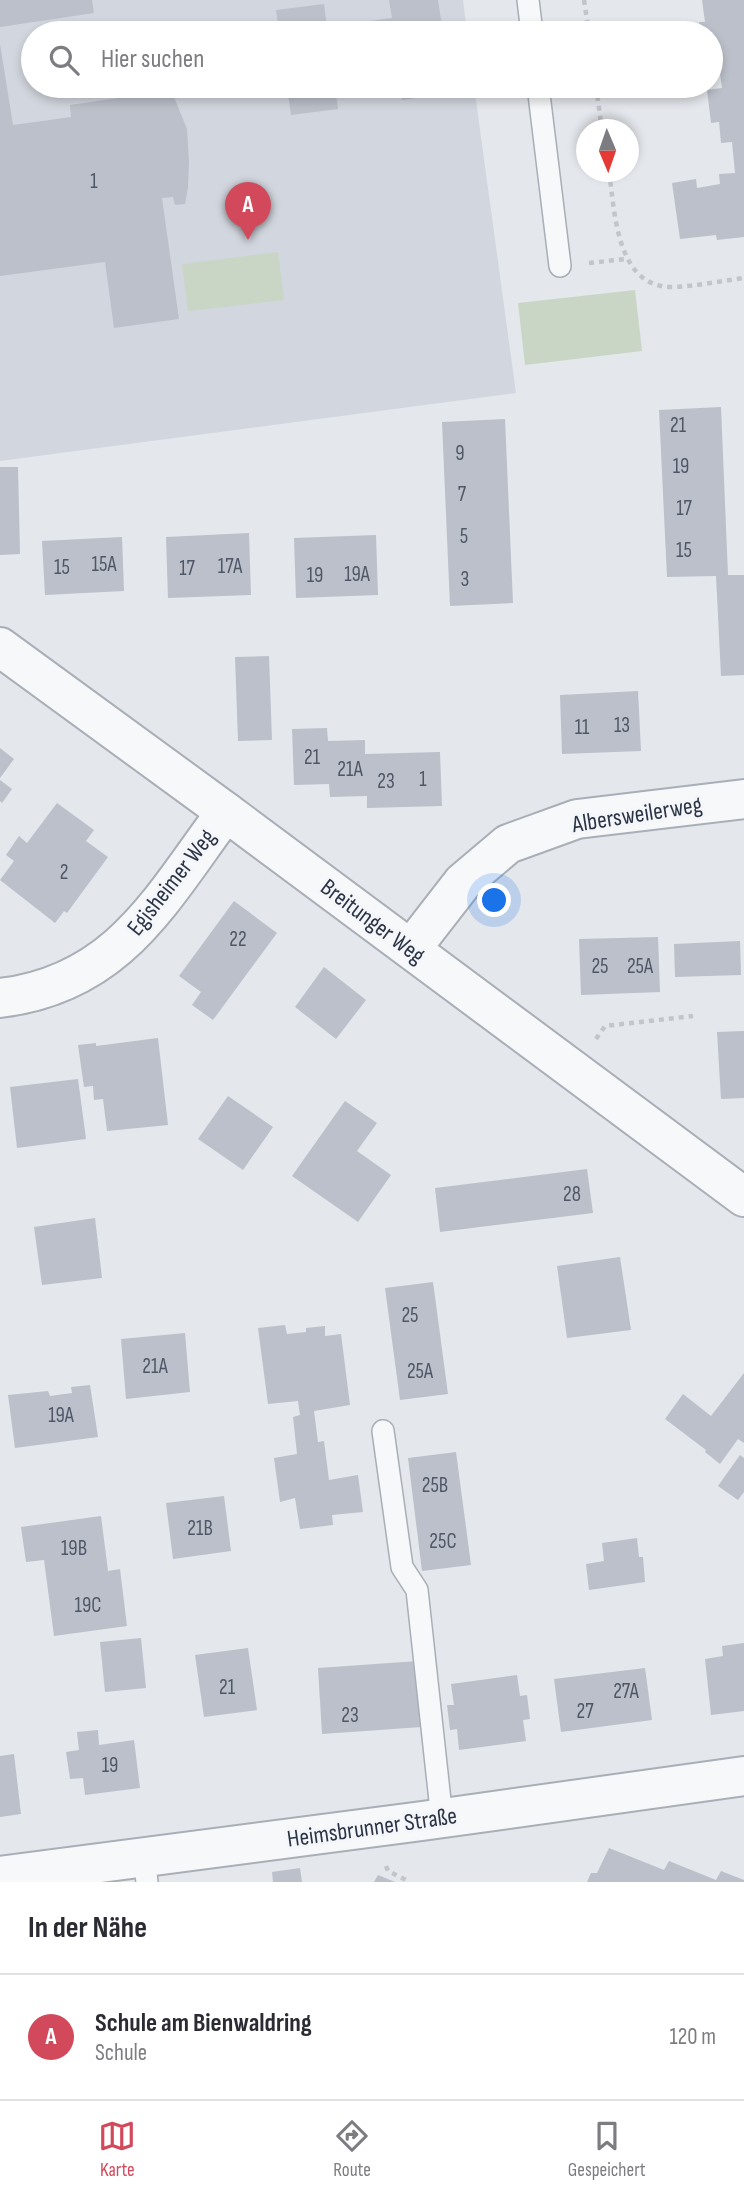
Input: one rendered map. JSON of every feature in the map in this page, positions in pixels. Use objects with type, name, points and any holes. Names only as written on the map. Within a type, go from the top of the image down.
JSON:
[{"type":"street","name":"Breitunger Weg","points":[[0,647],[744,1197]]},
{"type":"street","name":"Albersweilerweg","points":[[411,949],[463,882],[508,844],[577,819],[744,799]]},
{"type":"street","name":"Egisheimer Weg","points":[[0,998],[24,995],[65,982],[103,961],[141,926],[226,812]]},
{"type":"street","name":"Heimsbrunner Straße","points":[[0,1876],[146,1870],[442,1819],[744,1776]]},
{"type":"lane","points":[[528,0],[531,21]]},
{"type":"lane","points":[[539,98],[560,266]]},
{"type":"lane","points":[[383,1431],[402,1567],[417,1590],[442,1819]]},
{"type":"path","points":[[584,0],[587,21]]},
{"type":"path","points":[[598,98],[601,119]]},
{"type":"path","points":[[610,182],[615,218],[626,259],[634,270],[647,280],[672,287],[744,278]]},
{"type":"path","points":[[594,1041],[605,1026],[693,1016]]},
{"type":"path","points":[[396,1875],[410,1882]]},
{"type":"shaded area","points":[[0,0],[463,0],[466,21],[21,21],[21,98],[476,98],[516,393],[0,461]]},
{"type":"green space","points":[[278,252],[284,300],[188,311],[182,264]]},
{"type":"green space","points":[[635,290],[642,351],[525,365],[518,303]]},
{"type":"building","points":[[0,0],[92,0],[94,13],[40,21],[21,21],[21,24],[0,27]]},
{"type":"building","points":[[389,0],[438,0],[441,21],[370,21],[392,18]]},
{"type":"building","points":[[702,0],[744,0],[744,237],[717,240],[716,235],[680,239],[672,183],[696,179],[697,188],[720,184],[719,174],[735,173],[732,142],[721,143],[719,122],[711,123],[708,98],[723,98],[723,21],[705,21]]},
{"type":"building","points":[[324,4],[326,21],[277,21],[276,10]]},
{"type":"building","points":[[0,44],[13,125],[71,117],[70,105],[118,98],[174,98],[187,129],[188,187],[185,204],[175,205],[173,197],[162,198],[179,319],[114,328],[105,262],[0,276]]},
{"type":"building","points":[[289,98],[337,98],[338,109],[291,115]]},
{"type":"building","points":[[721,407],[728,575],[744,575],[744,675],[721,676],[716,576],[667,577],[659,410]]},
{"type":"building","points":[[505,419],[513,603],[450,606],[442,422]]},
{"type":"building","points":[[0,467],[18,467],[20,554],[0,555]]},
{"type":"building","points":[[249,533],[251,595],[168,598],[166,537]]},
{"type":"building","points":[[376,535],[378,595],[296,598],[294,538]]},
{"type":"building","points":[[122,537],[124,591],[45,595],[42,541]]},
{"type":"building","points":[[269,656],[272,740],[238,741],[235,657]]},
{"type":"building","points":[[638,691],[641,751],[562,754],[560,695]]},
{"type":"building","points":[[327,728],[328,741],[365,740],[365,754],[440,752],[442,806],[367,808],[367,796],[330,797],[329,784],[294,785],[292,729]]},
{"type":"building","points":[[0,748],[14,759],[0,778]]},
{"type":"building","points":[[0,780],[12,789],[2,803],[0,801]]},
{"type":"building","points":[[57,803],[94,830],[86,841],[108,857],[67,913],[64,911],[55,923],[0,880],[14,861],[6,855],[19,836],[27,843]]},
{"type":"building","points":[[234,901],[277,933],[213,1020],[192,1005],[201,992],[179,976]]},
{"type":"building","points":[[658,937],[660,992],[581,995],[579,939]]},
{"type":"building","points":[[740,941],[741,975],[675,977],[674,944]]},
{"type":"building","points":[[324,967],[366,1000],[336,1039],[295,1007]]},
{"type":"building","points":[[744,1031],[744,1098],[721,1099],[717,1032]]},
{"type":"building","points":[[158,1038],[168,1125],[107,1131],[103,1099],[94,1100],[93,1086],[84,1087],[78,1045],[96,1043],[96,1046]]},
{"type":"building","points":[[78,1079],[86,1139],[17,1148],[10,1087]]},
{"type":"building","points":[[228,1096],[273,1127],[243,1170],[198,1139]]},
{"type":"building","points":[[345,1101],[377,1123],[357,1151],[391,1175],[358,1222],[292,1176]]},
{"type":"building","points":[[587,1169],[593,1213],[440,1232],[435,1188]]},
{"type":"building","points":[[95,1218],[102,1278],[42,1285],[34,1227]]},
{"type":"building","points":[[620,1257],[631,1330],[567,1338],[557,1266]]},
{"type":"building","points":[[433,1282],[448,1394],[400,1400],[385,1288]]},
{"type":"building","points":[[285,1325],[287,1334],[325,1326],[325,1336],[341,1334],[350,1405],[314,1411],[318,1442],[324,1441],[329,1480],[358,1475],[363,1512],[332,1515],[333,1525],[300,1529],[295,1498],[280,1502],[274,1458],[297,1454],[293,1417],[300,1415],[298,1401],[268,1404],[258,1328]]},
{"type":"building","points":[[185,1333],[190,1392],[126,1399],[121,1339]]},
{"type":"building","points":[[744,1373],[744,1443],[738,1439],[720,1464],[665,1419],[683,1394],[711,1416]]},
{"type":"building","points":[[90,1385],[98,1437],[15,1448],[8,1395],[48,1391],[50,1396],[72,1393],[71,1387]]},
{"type":"building","points":[[456,1452],[471,1565],[422,1571],[408,1458]]},
{"type":"building","points":[[740,1455],[744,1458],[744,1492],[738,1500],[718,1486]]},
{"type":"building","points":[[224,1496],[231,1551],[173,1559],[166,1503]]},
{"type":"building","points":[[101,1516],[108,1571],[120,1569],[127,1626],[54,1636],[44,1560],[26,1562],[21,1527]]},
{"type":"building","points":[[637,1538],[639,1557],[643,1557],[645,1582],[589,1590],[586,1564],[604,1561],[602,1543]]},
{"type":"building","points":[[141,1638],[146,1688],[105,1692],[100,1642]]},
{"type":"building","points":[[744,1643],[744,1711],[711,1715],[705,1659],[723,1656],[722,1646]]},
{"type":"building","points":[[248,1648],[257,1710],[204,1717],[195,1655]]},
{"type":"building","points":[[418,1661],[422,1727],[322,1734],[318,1668]]},
{"type":"building","points":[[645,1668],[652,1720],[561,1732],[554,1679]]},
{"type":"building","points":[[517,1675],[520,1696],[527,1695],[530,1719],[523,1720],[526,1741],[459,1750],[457,1729],[450,1730],[447,1705],[454,1705],[451,1684]]},
{"type":"building","points":[[98,1730],[99,1745],[134,1740],[140,1788],[85,1795],[83,1778],[70,1779],[66,1752],[79,1750],[77,1732]]},
{"type":"building","points":[[14,1754],[21,1814],[0,1817],[0,1756]]},
{"type":"building","points":[[609,1848],[664,1870],[669,1861],[716,1880],[721,1871],[744,1882],[587,1882],[591,1873],[597,1873]]},
{"type":"building","points":[[300,1868],[302,1882],[273,1882],[272,1872]]},
{"type":"building","points":[[378,1875],[395,1882],[374,1882]]},
{"type":"place","name":"Schule am Bienwaldring","points":[[248,240]]}]
